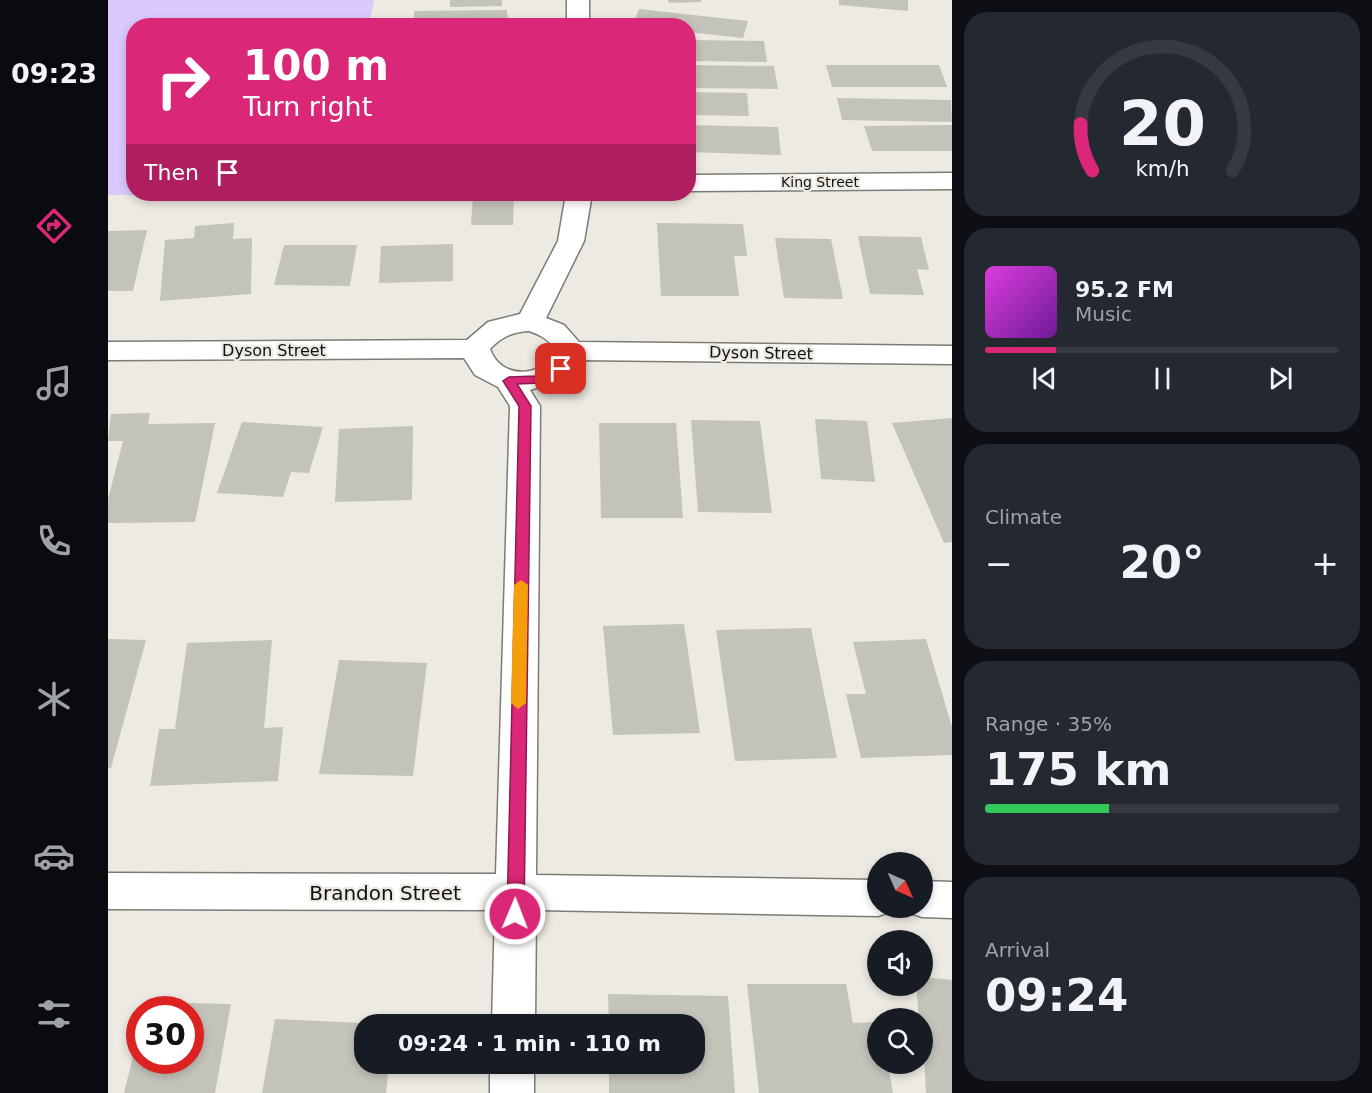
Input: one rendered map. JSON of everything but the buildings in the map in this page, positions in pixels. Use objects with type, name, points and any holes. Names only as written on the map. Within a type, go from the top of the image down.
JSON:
[{"type":"street","points":[[578,0],[578,18]]},
{"type":"street","name":"King Street","points":[[696,183],[952,181]]},
{"type":"street","points":[[530,322],[571,242],[578,201]]},
{"type":"street","points":[[530,322],[549,327],[564,338],[570,351],[561,369],[537,380],[509,381],[490,374],[477,361],[475,349],[485,334],[507,324],[530,322]]},
{"type":"street","name":"Dyson Street","points":[[108,351],[475,349]]},
{"type":"street","name":"Dyson Street","points":[[570,351],[952,355]]},
{"type":"street","points":[[509,381],[525,406],[513,1014]]},
{"type":"street","name":"Brandon Street","points":[[108,891],[516,892],[867,898]]},
{"type":"street","points":[[933,899],[952,900]]},
{"type":"street","points":[[512,1074],[512,1093]]},
{"type":"shaded area","points":[[108,0],[374,0],[370,18],[126,18],[126,195],[108,195]]},
{"type":"slow traffic","points":[[518,703],[521,585]]},
{"type":"route","points":[[515,914],[525,406],[509,381],[537,380],[561,369]]}]
